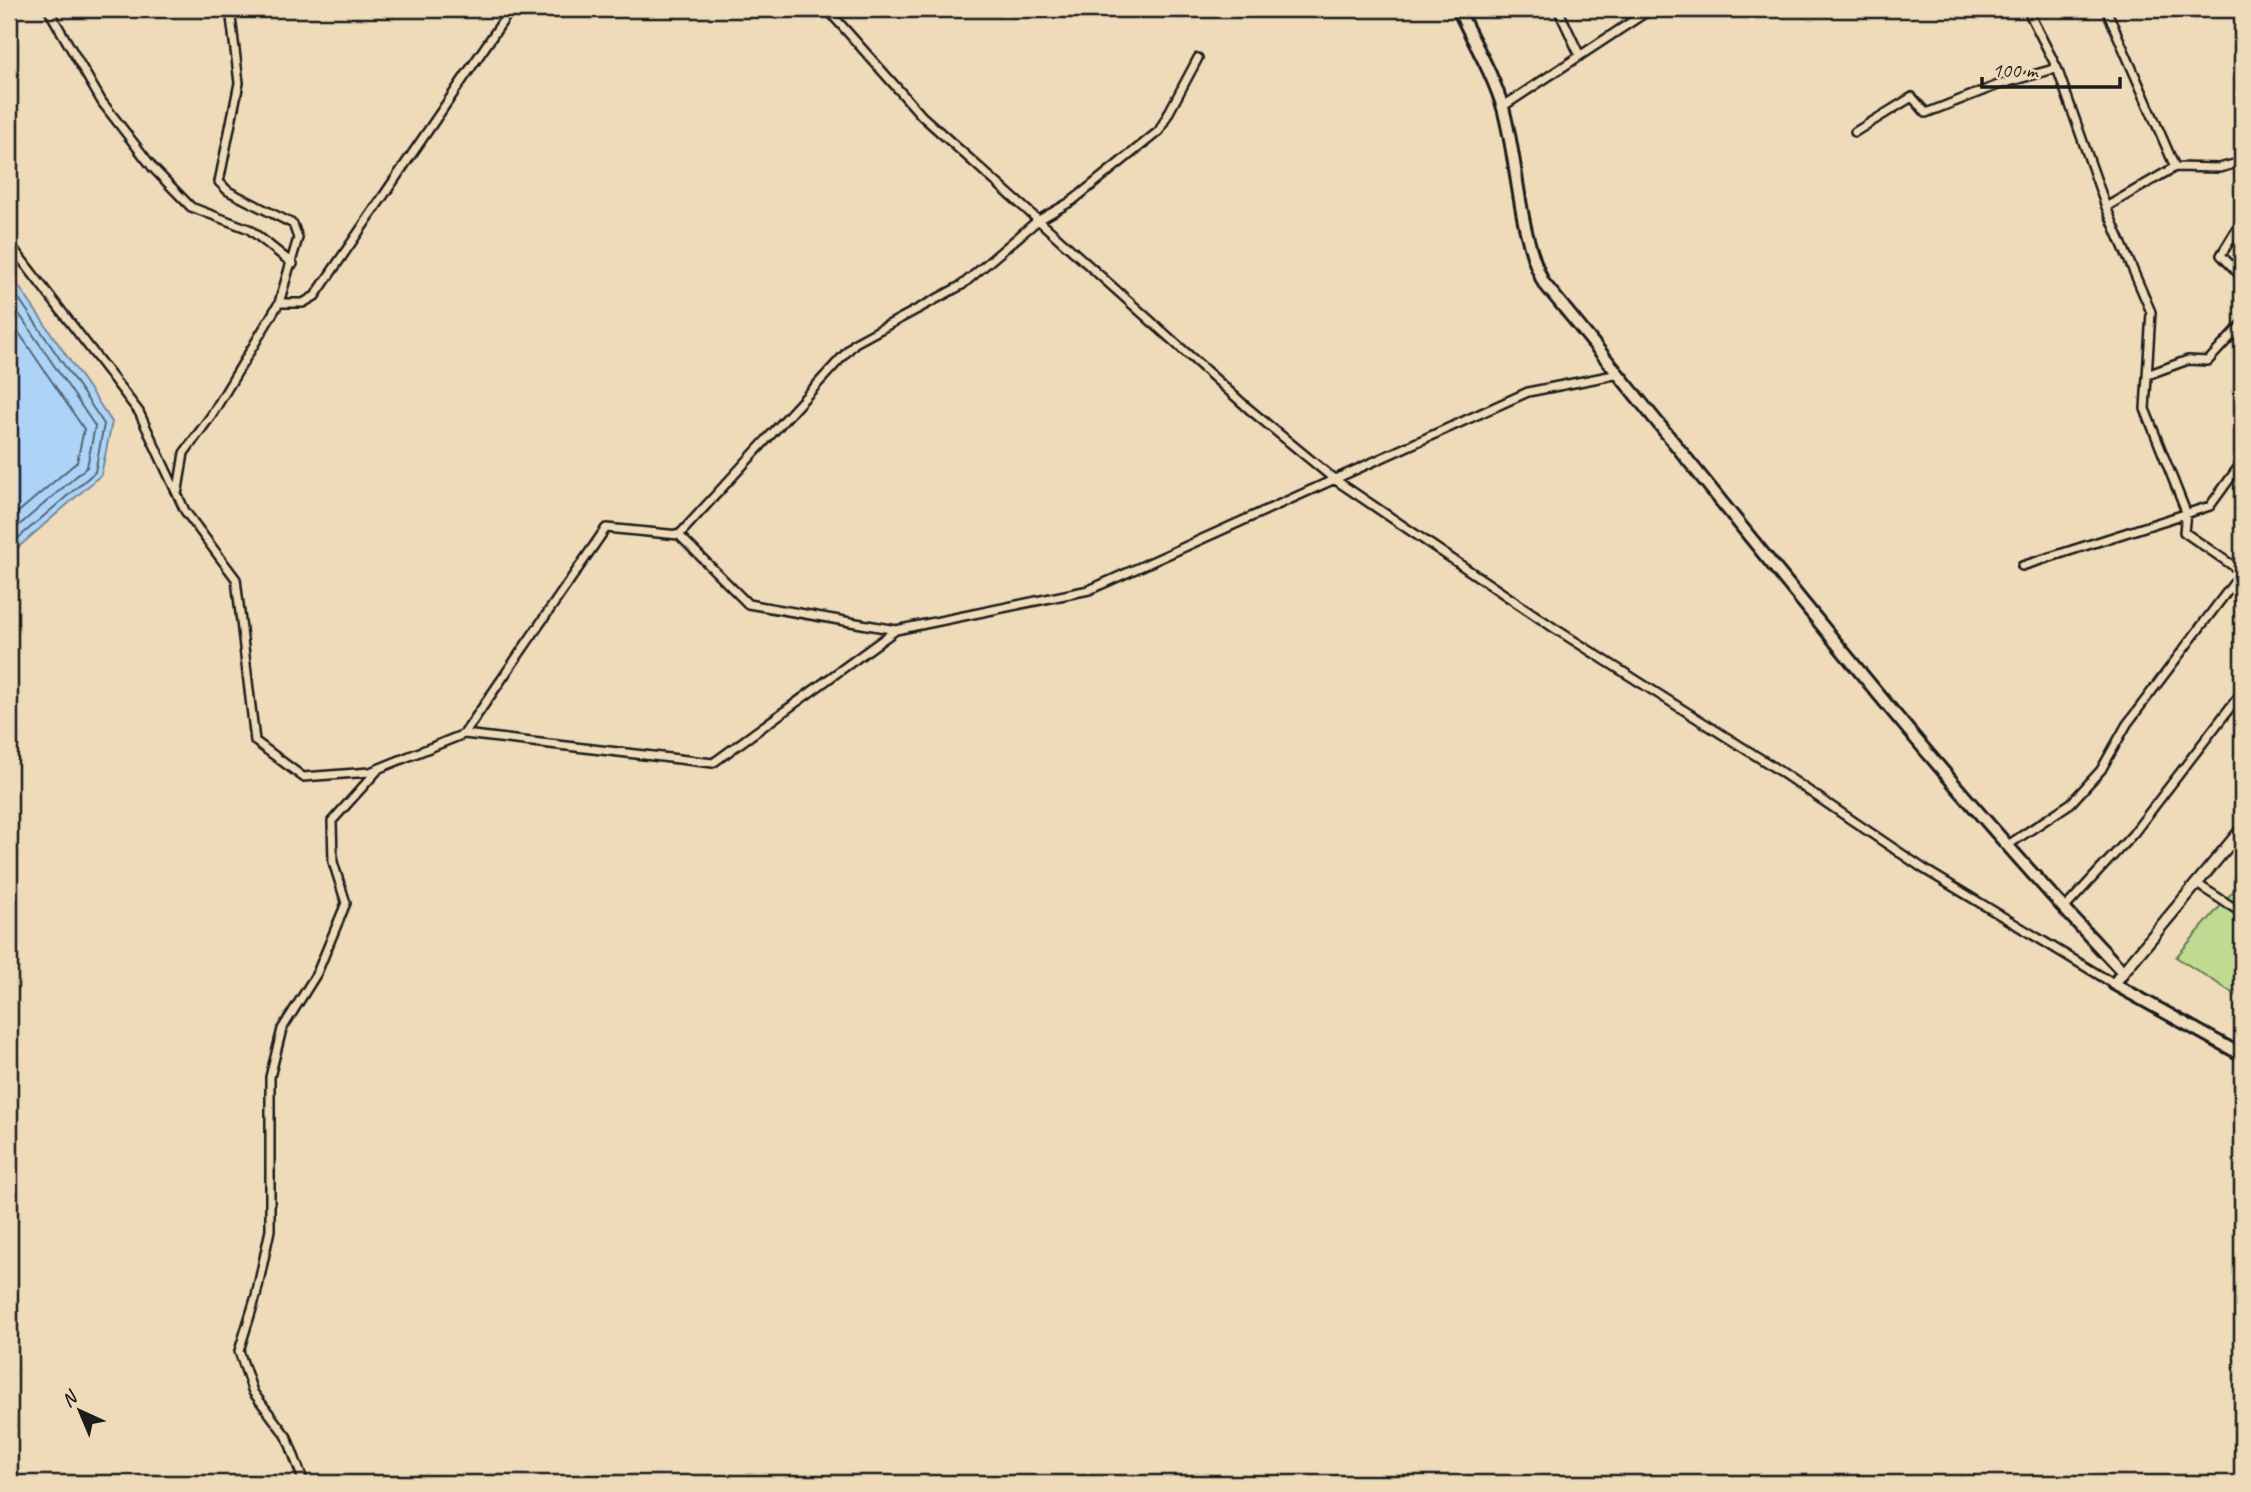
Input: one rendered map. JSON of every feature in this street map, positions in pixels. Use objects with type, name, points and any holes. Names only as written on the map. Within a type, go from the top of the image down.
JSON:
[{"type":"main road","points":[[1458,9],[1502,107],[1530,253],[1543,282],[1878,692],[2008,845],[2123,972],[2114,984],[2242,1055]]},
{"type":"street","points":[[48,9],[102,102],[153,168],[191,207],[249,229],[293,264]]},
{"type":"street","points":[[178,490],[184,453],[211,416],[279,303],[293,264],[298,237],[293,224],[228,191],[219,182],[239,83],[230,9]]},
{"type":"street","points":[[279,303],[303,303],[315,296],[511,9]]},
{"type":"street","points":[[827,9],[922,116],[1037,221],[1334,480],[1554,628],[1769,764],[1924,869],[2114,984]]},
{"type":"street","points":[[1558,9],[1580,55]]},
{"type":"street","points":[[1502,107],[1639,12],[1651,9]]},
{"type":"street","points":[[2008,845],[2071,803],[2101,769],[2127,724],[2242,572],[2184,532],[2186,512],[2145,409],[2151,312],[2106,207],[2057,68],[2027,9]]},
{"type":"street","points":[[2106,9],[2175,167]]},
{"type":"street","points":[[679,535],[855,343],[962,285],[1037,221],[1072,201],[1159,131],[1198,58]]},
{"type":"street","points":[[1855,132],[1912,97],[1926,113],[1998,85],[2057,68]]},
{"type":"street","points":[[2106,207],[2175,167],[2219,168],[2242,162]]},
{"type":"street","points":[[2242,221],[2221,255],[2242,277]]},
{"type":"street","points":[[9,243],[139,412],[186,511],[236,579],[255,741],[303,777],[377,770],[464,734],[712,763],[895,630]]},
{"type":"street","points":[[2147,375],[2188,360],[2208,360],[2242,324]]},
{"type":"street","points":[[464,734],[606,528],[679,535],[748,604],[895,630],[1089,590],[1528,392],[1619,374]]},
{"type":"street","points":[[2022,566],[2210,506],[2242,462]]},
{"type":"street","points":[[2064,909],[2133,834],[2242,692]]},
{"type":"street","points":[[304,1483],[286,1437],[253,1392],[239,1351],[256,1296],[270,1230],[270,1077],[282,1029],[317,973],[346,903],[333,862],[332,821],[377,770]]},
{"type":"street","points":[[2123,972],[2242,829]]},
{"type":"street","points":[[2197,884],[2242,913]]},
{"type":"green space","points":[[2242,881],[2242,999],[2176,957]]},
{"type":"water","points":[[9,272],[112,422],[101,475],[14,551],[13,624],[9,637]]}]
